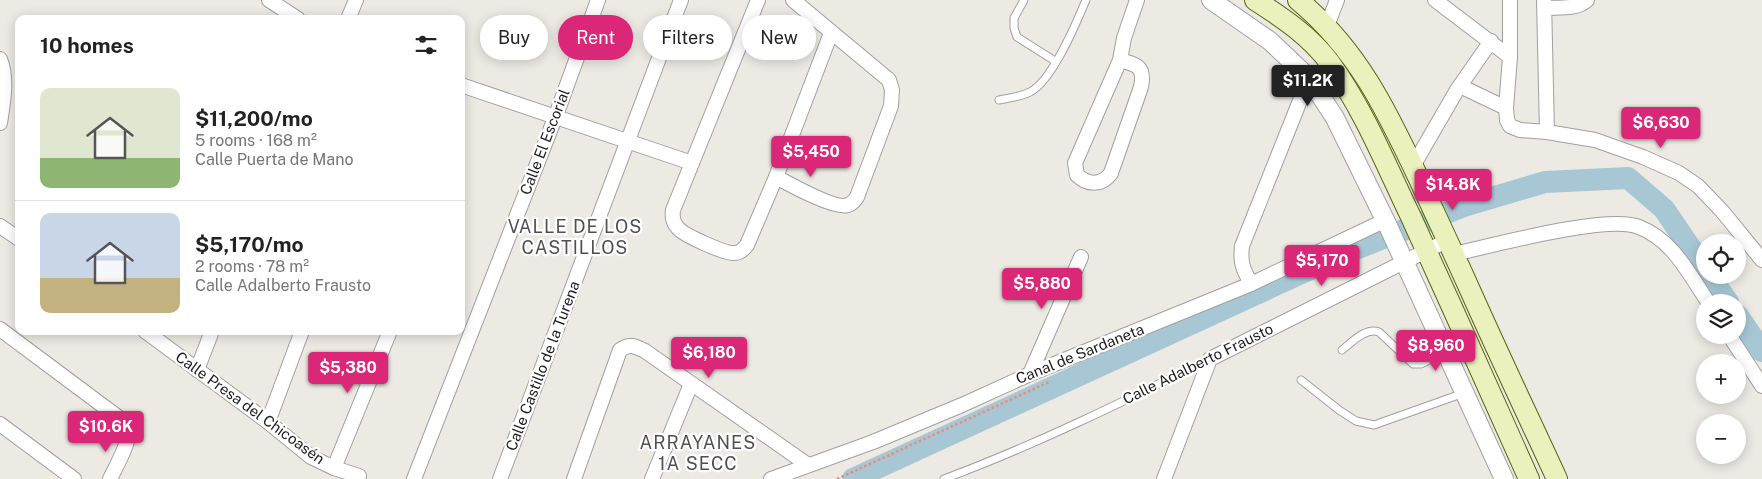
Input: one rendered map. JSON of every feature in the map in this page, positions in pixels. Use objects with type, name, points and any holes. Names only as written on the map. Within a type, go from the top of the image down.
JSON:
[{"type":"main road","points":[[1255,0],[1281,16],[1308,38],[1329,62],[1353,97],[1386,162],[1529,479]]},
{"type":"main road","points":[[1298,0],[1327,26],[1347,49],[1368,79],[1385,110],[1449,242],[1556,479]]},
{"type":"street","points":[[350,15],[356,0]]},
{"type":"street","name":"Calle El Escorial","points":[[414,479],[555,118],[598,0]]},
{"type":"street","name":"Calle Castillo de la Turena","points":[[500,479],[681,0]]},
{"type":"street","points":[[758,0],[673,210],[673,221],[676,227],[686,235],[728,252],[739,252],[747,245],[776,177],[831,33]]},
{"type":"street","points":[[776,177],[834,205],[848,206],[857,197],[888,114],[892,98],[889,80],[793,0]]},
{"type":"street","points":[[1120,60],[1135,64],[1140,68],[1143,74],[1141,87],[1111,172],[1104,181],[1096,183],[1082,180],[1077,175],[1075,163],[1120,60],[1124,38],[1137,0]]},
{"type":"street","points":[[1211,0],[1270,41],[1309,78],[1335,118],[1387,223],[1504,479]]},
{"type":"street","points":[[1327,26],[1337,0]]},
{"type":"street","points":[[1434,0],[1510,57]]},
{"type":"street","points":[[1510,0],[1510,57],[1506,108],[1507,120],[1510,126],[1520,130],[1547,132],[1595,140],[1643,157],[1679,173],[1698,186],[1722,211],[1762,260]]},
{"type":"street","points":[[1547,132],[1544,4],[1574,7],[1582,5],[1587,0]]},
{"type":"street","points":[[277,2],[293,15]]},
{"type":"street","points":[[1413,166],[1460,86],[1491,41]]},
{"type":"street","points":[[0,60],[4,76],[4,93],[0,123]]},
{"type":"street","points":[[1251,284],[1242,268],[1240,258],[1242,246],[1309,78]]},
{"type":"street","points":[[1460,86],[1506,108]]},
{"type":"street","points":[[465,87],[692,163]]},
{"type":"street","name":"Canal de Sardaneta","points":[[771,479],[882,438],[962,405],[1030,374],[1251,284],[1387,223]]},
{"type":"street","name":"Calle Adalberto Frausto","points":[[1210,359],[1401,257],[1424,246],[1449,242],[1574,229],[1604,224],[1638,226],[1666,244],[1677,256],[1703,294]]},
{"type":"street","points":[[0,226],[15,236]]},
{"type":"street","points":[[1030,374],[1081,257]]},
{"type":"street","points":[[0,329],[125,424],[128,440],[110,479]]},
{"type":"street","name":"Calle Presa del Chicoasén","points":[[150,335],[311,456],[334,468],[359,476]]},
{"type":"street","points":[[197,370],[210,335]]},
{"type":"street","points":[[268,422],[301,335]]},
{"type":"street","points":[[334,468],[388,335]]},
{"type":"street","points":[[1735,344],[1762,386]]},
{"type":"street","points":[[574,479],[620,350],[625,346],[632,345],[645,351],[808,465]]},
{"type":"street","points":[[1164,479],[1210,359]]},
{"type":"street","points":[[652,479],[691,384]]},
{"type":"street","points":[[0,424],[74,479]]},
{"type":"lane","points":[[1024,0],[1014,18],[1014,28],[1018,37],[1056,61]]},
{"type":"lane","points":[[999,100],[1029,93],[1039,86],[1056,61],[1074,28],[1086,0]]},
{"type":"lane","points":[[1342,350],[1368,331],[1374,330],[1379,332],[1413,364],[1421,364],[1445,352]]},
{"type":"lane","name":"Calle Adalberto Frausto","points":[[944,479],[996,460],[1210,359]]},
{"type":"lane","points":[[1301,380],[1338,410],[1356,421],[1374,425],[1464,393]]},
{"type":"path","points":[[837,479],[1050,382]]},
{"type":"waterway","points":[[853,479],[1343,254],[1464,206],[1545,182],[1628,178],[1664,209],[1696,256]]},
{"type":"waterway","points":[[1715,284],[1722,294]]},
{"type":"waterway","points":[[1746,328],[1762,351]]},
{"type":"district","name":"VALLE DE LOS CASTILLOS","points":[[575,237]]},
{"type":"district","name":"ARRAYANES 1A SECC","points":[[698,453]]}]
